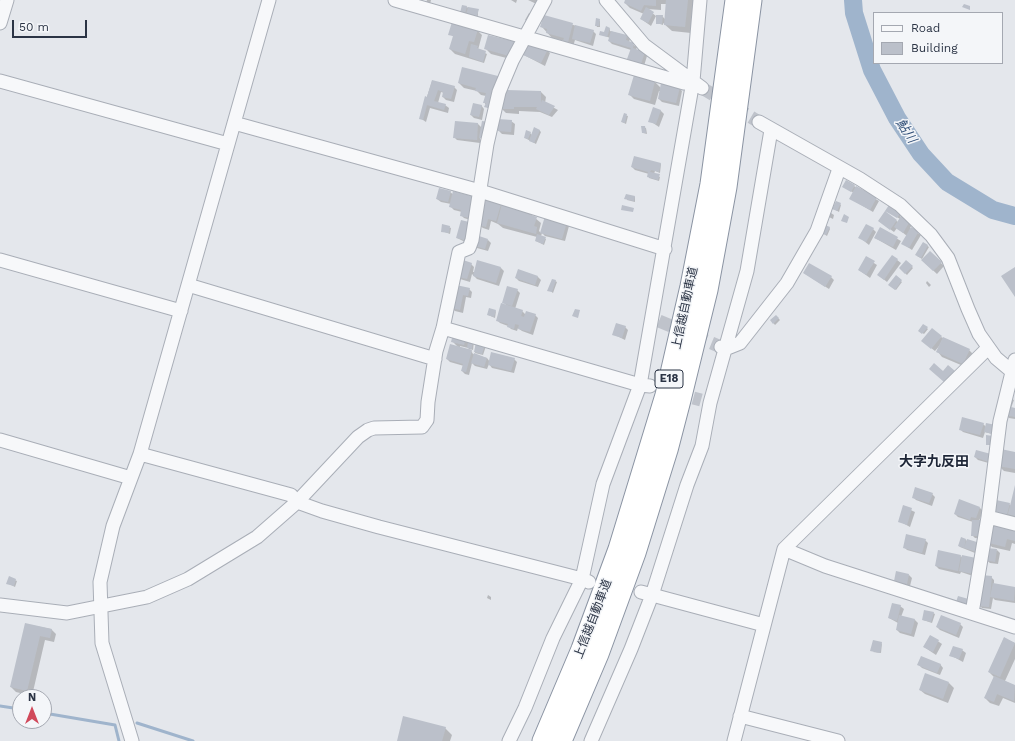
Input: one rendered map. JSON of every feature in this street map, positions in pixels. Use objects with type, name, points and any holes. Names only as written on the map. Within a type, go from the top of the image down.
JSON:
[{"type":"highway","name":"上信越自動車道","points":[[542,741],[581,649],[616,556],[665,395],[690,286],[710,184],[735,0]]},
{"type":"highway","name":"上信越自動車道","points":[[562,741],[598,654],[636,553],[668,450],[681,400],[708,290],[727,187],[752,0]]},
{"type":"street","points":[[0,23],[7,0]]},
{"type":"street","points":[[132,741],[102,643],[100,582],[113,526],[140,454],[269,0]]},
{"type":"street","points":[[395,0],[684,83],[698,85]]},
{"type":"street","points":[[0,605],[67,613],[147,597],[188,580],[257,538],[297,502],[358,437],[368,430],[374,428],[422,428],[427,420],[428,402],[435,359],[459,252],[469,248],[472,240],[487,144],[499,92],[524,38],[545,0]]},
{"type":"street","points":[[606,0],[644,45],[698,85]]},
{"type":"street","points":[[509,741],[525,708],[553,638],[585,580],[603,484],[645,386],[656,319],[665,249],[698,85],[700,0]]},
{"type":"street","points":[[0,81],[228,144]]},
{"type":"street","points":[[759,122],[838,169],[860,180],[900,205],[931,235],[948,258],[968,309],[988,348],[1014,369],[1000,421],[988,517],[972,613]]},
{"type":"street","points":[[234,123],[480,191],[665,249]]},
{"type":"street","points":[[591,741],[631,649],[646,593],[702,446],[706,401],[747,271],[771,130]]},
{"type":"street","points":[[723,348],[740,342],[787,284],[817,231],[838,169]]},
{"type":"street","points":[[0,260],[181,311]]},
{"type":"street","points":[[188,285],[435,359]]},
{"type":"street","points":[[443,328],[645,386]]},
{"type":"street","points":[[734,741],[784,549],[988,348]]},
{"type":"street","points":[[0,440],[131,478]]},
{"type":"street","points":[[140,454],[291,495],[297,502],[379,527],[585,580]]},
{"type":"street","points":[[988,517],[1015,524]]},
{"type":"street","points":[[784,549],[824,566],[1015,627]]},
{"type":"street","points":[[646,593],[764,625]]},
{"type":"street","points":[[740,716],[838,741]]},
{"type":"building","points":[[625,0],[656,0],[656,6],[644,5],[641,11],[624,3]]},
{"type":"building","points":[[666,0],[688,0],[685,27],[664,25]]},
{"type":"building","points":[[964,4],[970,6],[970,10],[962,7]]},
{"type":"building","points":[[462,5],[467,6],[465,14],[460,13]]},
{"type":"building","points":[[468,7],[479,9],[477,16],[466,15]]},
{"type":"building","points":[[646,7],[654,12],[648,23],[640,19]]},
{"type":"building","points":[[544,15],[573,23],[567,46],[562,44],[564,38],[546,33],[547,29],[540,27]]},
{"type":"building","points":[[656,15],[663,15],[662,24],[656,24]]},
{"type":"building","points":[[596,18],[600,19],[599,26],[595,26]]},
{"type":"building","points":[[452,22],[478,29],[474,42],[469,41],[465,54],[449,49],[453,36],[448,35]]},
{"type":"building","points":[[575,25],[594,30],[590,43],[572,39]]},
{"type":"building","points":[[606,26],[610,28],[607,37],[599,35],[600,31],[604,32]]},
{"type":"building","points":[[611,31],[627,35],[626,40],[634,43],[633,48],[645,52],[641,64],[627,59],[631,48],[608,41]]},
{"type":"building","points":[[488,35],[517,42],[513,57],[484,49]]},
{"type":"building","points":[[530,41],[548,49],[541,63],[523,55]]},
{"type":"building","points":[[471,44],[486,51],[483,62],[469,57]]},
{"type":"building","points":[[462,67],[502,77],[492,109],[484,107],[486,103],[483,103],[486,93],[475,91],[476,88],[458,83]]},
{"type":"building","points":[[634,75],[655,81],[650,101],[628,95]]},
{"type":"building","points":[[432,80],[455,86],[451,99],[442,97],[443,92],[438,90],[434,101],[446,104],[444,110],[427,105],[423,120],[419,119],[425,96],[427,97]]},
{"type":"building","points":[[661,83],[680,87],[676,103],[658,99]]},
{"type":"building","points":[[507,90],[541,91],[541,103],[542,100],[555,106],[549,115],[536,109],[537,107],[514,107],[514,109],[500,109]]},
{"type":"building","points":[[473,103],[482,105],[479,117],[470,115]]},
{"type":"building","points":[[653,107],[661,110],[656,124],[648,122]]},
{"type":"building","points":[[624,113],[627,114],[625,123],[621,122]]},
{"type":"building","points":[[498,119],[512,120],[511,132],[498,131]]},
{"type":"building","points":[[455,121],[478,123],[477,140],[453,138]]},
{"type":"building","points":[[482,121],[489,122],[487,139],[479,138]]},
{"type":"building","points":[[641,126],[645,126],[646,133],[642,133]]},
{"type":"building","points":[[534,127],[540,130],[534,143],[529,141]]},
{"type":"building","points":[[526,130],[531,132],[528,139],[524,138]]},
{"type":"building","points":[[634,156],[661,163],[659,172],[651,170],[650,172],[660,174],[658,180],[647,177],[648,172],[631,167]]},
{"type":"building","points":[[846,180],[855,185],[851,192],[842,187]]},
{"type":"building","points":[[856,186],[877,197],[870,210],[849,199]]},
{"type":"building","points":[[439,188],[451,191],[448,202],[436,199]]},
{"type":"building","points":[[453,191],[475,197],[470,218],[460,216],[461,210],[449,207]]},
{"type":"building","points":[[626,194],[635,196],[634,201],[624,199]]},
{"type":"building","points":[[486,199],[501,204],[496,221],[488,219],[486,227],[478,225]]},
{"type":"building","points":[[836,201],[841,203],[837,211],[832,209]]},
{"type":"building","points":[[502,204],[529,212],[528,214],[537,217],[534,226],[537,227],[536,234],[497,223]]},
{"type":"building","points":[[622,205],[634,208],[633,212],[621,210]]},
{"type":"building","points":[[889,205],[901,212],[897,218],[885,211]]},
{"type":"building","points":[[885,211],[897,220],[890,230],[878,221]]},
{"type":"building","points":[[844,214],[849,217],[847,223],[841,221]]},
{"type":"building","points":[[545,216],[567,222],[562,239],[540,233]]},
{"type":"building","points":[[901,216],[910,221],[903,233],[894,227]]},
{"type":"building","points":[[461,220],[469,222],[464,240],[456,238]]},
{"type":"building","points":[[442,224],[450,226],[449,233],[441,232]]},
{"type":"building","points":[[866,224],[874,228],[866,242],[858,238]]},
{"type":"building","points":[[825,225],[830,227],[826,235],[821,233]]},
{"type":"building","points":[[880,227],[898,237],[893,247],[874,238]]},
{"type":"building","points":[[911,227],[919,231],[909,248],[901,244]]},
{"type":"building","points":[[537,234],[546,237],[543,244],[535,241]]},
{"type":"building","points":[[476,235],[488,239],[485,249],[472,245]]},
{"type":"building","points":[[923,242],[928,245],[921,258],[915,255]]},
{"type":"building","points":[[930,251],[942,262],[933,271],[921,260]]},
{"type":"building","points":[[892,255],[898,259],[884,280],[877,275]]},
{"type":"building","points":[[866,256],[875,261],[866,275],[858,270]]},
{"type":"building","points":[[460,259],[472,263],[467,279],[455,276]]},
{"type":"building","points":[[477,260],[501,267],[496,283],[473,276]]},
{"type":"building","points":[[906,260],[913,266],[905,274],[899,268]]},
{"type":"building","points":[[809,263],[832,276],[825,287],[803,273]]},
{"type":"building","points":[[1015,267],[1015,297],[1001,276]]},
{"type":"building","points":[[518,269],[538,276],[535,285],[515,278]]},
{"type":"building","points":[[896,275],[902,280],[895,290],[888,285]]},
{"type":"building","points":[[552,279],[556,280],[552,292],[547,291]]},
{"type":"building","points":[[456,285],[470,288],[468,296],[463,295],[460,310],[451,308]]},
{"type":"building","points":[[507,286],[518,289],[512,306],[502,303]]},
{"type":"building","points":[[501,303],[523,310],[521,316],[524,317],[526,311],[536,314],[530,332],[518,329],[519,325],[515,324],[514,329],[507,327],[508,324],[496,321]]},
{"type":"building","points":[[489,308],[496,310],[494,317],[487,315]]},
{"type":"building","points":[[575,309],[580,310],[578,318],[572,316]]},
{"type":"building","points":[[776,315],[779,318],[773,324],[770,320]]},
{"type":"building","points":[[616,323],[626,326],[622,338],[612,335]]},
{"type":"building","points":[[923,324],[928,327],[922,334],[918,331]]},
{"type":"building","points":[[932,328],[942,336],[931,349],[921,341]]},
{"type":"building","points":[[453,334],[466,337],[464,345],[451,342]]},
{"type":"building","points":[[943,337],[970,349],[963,364],[936,352]]},
{"type":"building","points":[[469,338],[473,339],[472,349],[467,348]]},
{"type":"building","points":[[476,342],[485,344],[482,354],[474,352]]},
{"type":"building","points":[[450,344],[472,350],[466,372],[461,371],[463,364],[446,359]]},
{"type":"building","points":[[491,352],[515,358],[511,371],[488,365]]},
{"type":"building","points":[[474,353],[487,358],[484,367],[471,363]]},
{"type":"building","points":[[934,363],[943,371],[948,365],[955,371],[944,382],[929,369]]},
{"type":"building","points":[[1007,406],[1015,408],[1015,417],[1004,415]]},
{"type":"building","points":[[962,417],[984,423],[980,435],[959,430]]},
{"type":"building","points":[[986,423],[996,425],[993,434],[984,432]]},
{"type":"building","points":[[986,435],[993,436],[993,445],[986,445]]},
{"type":"building","points":[[1001,449],[1015,452],[1015,469],[998,466]]},
{"type":"building","points":[[976,450],[991,454],[989,462],[974,457]]},
{"type":"building","points":[[1015,485],[1015,516],[1008,514]]},
{"type":"building","points":[[915,487],[933,493],[929,503],[912,498]]},
{"type":"building","points":[[959,499],[980,507],[976,518],[971,517],[970,520],[954,514]]},
{"type":"building","points":[[996,500],[1010,503],[1006,518],[992,515]]},
{"type":"building","points":[[903,505],[912,508],[907,525],[898,522]]},
{"type":"building","points":[[972,520],[983,520],[982,536],[971,536]]},
{"type":"building","points":[[990,522],[1015,528],[1015,541],[1007,539],[1005,547],[985,542]]},
{"type":"building","points":[[906,534],[926,539],[922,553],[903,548]]},
{"type":"building","points":[[961,537],[966,539],[964,548],[958,546]]},
{"type":"building","points":[[967,539],[980,543],[977,552],[964,548]]},
{"type":"building","points":[[987,548],[997,549],[995,562],[985,560]]},
{"type":"building","points":[[938,550],[961,555],[958,571],[935,566]]},
{"type":"building","points":[[962,555],[976,558],[973,574],[959,571]]},
{"type":"building","points":[[896,571],[909,574],[907,584],[894,581]]},
{"type":"building","points":[[981,575],[992,576],[989,607],[978,606]]},
{"type":"building","points":[[9,576],[16,579],[14,586],[6,584]]},
{"type":"building","points":[[993,583],[1015,587],[1014,601],[990,597]]},
{"type":"building","points":[[958,596],[972,600],[970,609],[955,605]]},
{"type":"building","points":[[892,603],[901,605],[897,621],[888,618]]},
{"type":"building","points":[[924,610],[934,612],[931,622],[922,620]]},
{"type":"building","points":[[899,615],[915,619],[911,634],[896,630]]},
{"type":"building","points":[[941,615],[961,623],[956,635],[936,627]]},
{"type":"building","points":[[25,623],[52,629],[50,638],[40,636],[27,689],[10,687]]},
{"type":"building","points":[[930,635],[939,640],[933,652],[923,647]]},
{"type":"building","points":[[1004,637],[1015,643],[1000,677],[988,672]]},
{"type":"building","points":[[873,640],[882,642],[880,653],[870,651]]},
{"type":"building","points":[[953,646],[963,649],[959,659],[949,656]]},
{"type":"building","points":[[921,656],[941,664],[937,673],[917,665]]},
{"type":"building","points":[[925,673],[949,682],[943,699],[919,690]]},
{"type":"building","points":[[994,676],[1015,685],[1014,701],[997,694],[994,702],[984,698]]},
{"type":"building","points":[[403,716],[446,727],[442,741],[397,741]]},
{"type":"waterway","name":"鮎川","points":[[853,0],[854,13],[872,70],[897,118],[921,154],[947,182],[993,210],[1015,216]]},
{"type":"waterway","points":[[0,706],[12,708]]},
{"type":"waterway","points":[[52,714],[115,725],[119,741]]},
{"type":"waterway","points":[[137,723],[193,741]]},
{"type":"tunnel","points":[[702,88],[759,122]]},
{"type":"tunnel","points":[[659,321],[721,347]]},
{"type":"tunnel","points":[[675,393],[701,400]]},
{"type":"district","name":"大字九反田","points":[[934,462]]}]
